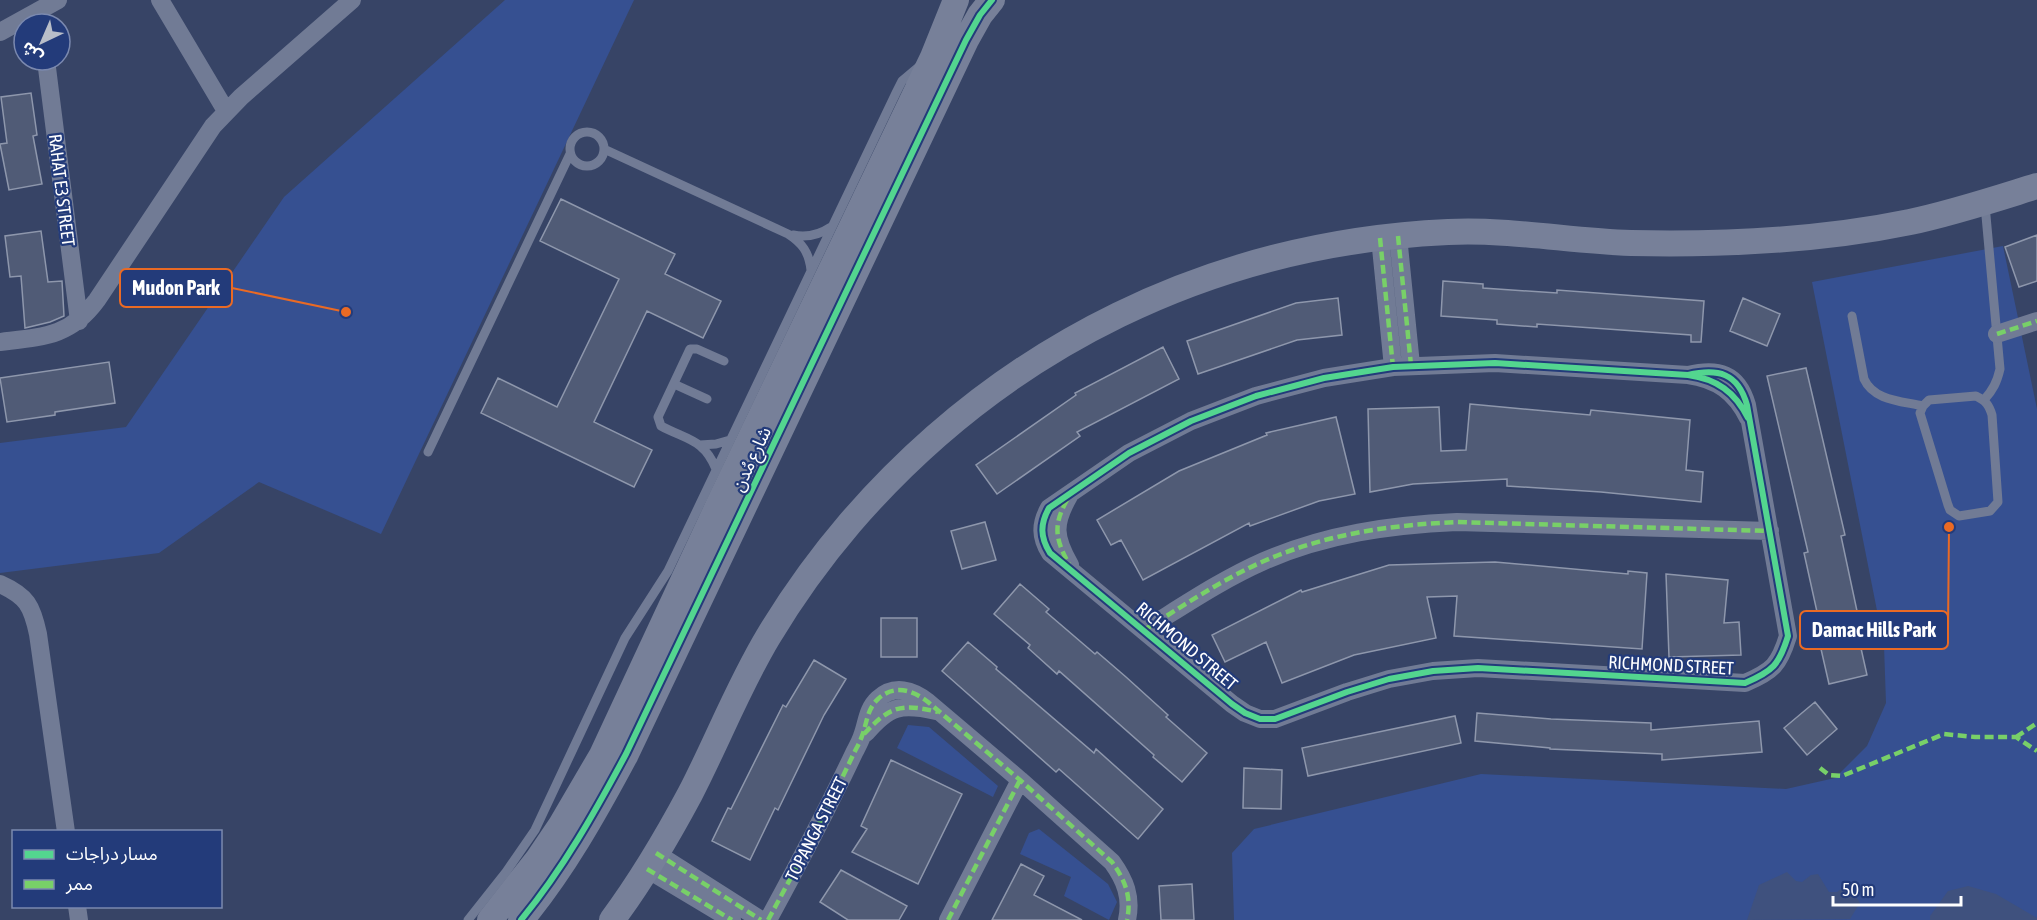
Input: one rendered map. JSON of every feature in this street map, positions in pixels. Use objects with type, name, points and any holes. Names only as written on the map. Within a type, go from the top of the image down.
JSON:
[{"type":"street","points":[[46,12],[58,0]]},
{"type":"street","points":[[160,0],[226,111]]},
{"type":"street","points":[[0,342],[55,334],[79,321],[97,300],[201,143],[226,111],[352,0]]},
{"type":"street","name":"شارع مُدن","points":[[490,920],[538,859],[602,755],[718,506],[933,57],[956,0]]},
{"type":"street","name":"شارع مُدن","points":[[521,920],[567,857],[598,807],[626,754],[966,40],[980,15],[992,0]]},
{"type":"street","name":"RAHAT E3 STREET","points":[[47,72],[79,321]]},
{"type":"street","points":[[612,920],[652,861],[690,793],[767,638],[806,580],[848,525],[896,473],[948,426],[1002,384],[1059,346],[1120,313],[1183,286],[1248,264],[1315,247],[1389,237],[1451,232],[1627,243],[1771,241],[1842,234],[1912,221],[2037,186]]},
{"type":"street","points":[[1389,237],[1411,365]]},
{"type":"street","points":[[1389,237],[1393,367]]},
{"type":"street","points":[[1997,334],[2037,321]]},
{"type":"street","name":"RICHMOND STREET","points":[[1495,363],[1688,375],[1704,377],[1723,386],[1738,400],[1748,418],[1788,636],[1781,658],[1766,674],[1745,683],[1478,668],[1433,671],[1389,679],[1275,719],[1260,719],[1245,713],[1050,553],[1043,543],[1041,531],[1043,518],[1049,508],[1129,453],[1191,422],[1245,400],[1324,378],[1393,367],[1495,363]]},
{"type":"street","name":"RICHMOND STREET","points":[[1144,630],[1220,583],[1264,561],[1310,544],[1358,531],[1407,524],[1457,522],[1770,531]]},
{"type":"street","points":[[0,584],[17,591],[33,610],[66,830]]},
{"type":"street","name":"TOPANGA STREET","points":[[768,920],[818,828],[862,736],[884,714],[894,708],[905,706],[938,712],[1020,780],[1112,862],[1122,876],[1128,892],[1127,920]]},
{"type":"street","points":[[948,920],[1020,780]]},
{"type":"street","points":[[652,861],[732,920]]},
{"type":"street","points":[[652,861],[761,920]]},
{"type":"lane","points":[[468,920],[506,872],[540,820],[625,638],[660,585],[902,81],[933,57]]},
{"type":"lane","points":[[428,452],[570,153],[572,141],[581,133],[588,132],[599,137],[604,149],[603,156],[598,162],[585,166],[578,165],[570,153]]},
{"type":"lane","points":[[604,149],[788,234],[804,246],[812,270]]},
{"type":"lane","points":[[1984,202],[2000,369],[1997,381],[1984,400]]},
{"type":"lane","points":[[788,234],[816,235],[832,226]]},
{"type":"lane","points":[[1852,316],[1867,386],[1878,395],[1923,406]]},
{"type":"lane","points":[[716,469],[710,456],[700,445],[661,426],[658,417],[690,349],[697,349],[724,360]]},
{"type":"lane","points":[[674,384],[707,399]]},
{"type":"lane","points":[[1976,396],[1984,400],[1990,407],[1992,416],[1998,502],[1990,512],[1965,516],[1954,514],[1948,505],[1920,413],[1929,400],[1976,396]]},
{"type":"lane","points":[[700,445],[730,440]]},
{"type":"shaded area","points":[[505,0],[634,0],[381,534],[259,482],[159,553],[0,573],[0,443],[126,427],[284,197]]},
{"type":"shaded area","points":[[2003,246],[2037,409],[2037,920],[1234,920],[1232,853],[1254,829],[1481,774],[1786,789],[1835,778],[1867,746],[1886,703],[1884,646],[1812,282]]},
{"type":"shaded area","points":[[908,725],[929,727],[998,786],[993,797],[897,748]]},
{"type":"shaded area","points":[[1039,829],[1108,884],[1117,902],[1109,920],[1064,896],[1071,877],[1020,854],[1029,833]]},
{"type":"shaded area","points":[[1787,872],[1796,881],[1802,882],[1811,875],[1818,874],[1829,892],[1837,892],[1845,886],[1853,892],[1860,903],[1850,919],[1747,920],[1759,885]]},
{"type":"shaded area","points":[[1968,886],[1996,894],[2037,920],[1930,920],[1930,916],[1948,891]]},
{"type":"building","points":[[31,93],[37,135],[33,136],[42,184],[9,190],[0,144],[7,143],[1,97]]},
{"type":"building","points":[[561,199],[675,254],[665,274],[721,301],[703,338],[647,311],[594,422],[652,450],[634,487],[481,413],[498,378],[557,407],[619,279],[540,241]]},
{"type":"building","points":[[41,231],[48,282],[62,281],[64,316],[25,328],[21,276],[10,277],[5,236]]},
{"type":"building","points":[[2037,235],[2037,281],[2019,287],[2005,247]]},
{"type":"building","points":[[1443,281],[1483,284],[1483,288],[1557,293],[1557,290],[1704,301],[1701,342],[1691,342],[1691,335],[1537,324],[1537,327],[1497,324],[1497,320],[1441,316]]},
{"type":"building","points":[[1338,298],[1342,335],[1297,340],[1198,374],[1187,341],[1296,303]]},
{"type":"building","points":[[1743,298],[1780,314],[1767,346],[1730,331]]},
{"type":"building","points":[[1163,347],[1179,379],[1077,432],[1080,436],[997,494],[976,465],[1076,395],[1075,393]]},
{"type":"building","points":[[109,362],[115,403],[7,422],[0,378]]},
{"type":"building","points":[[1806,368],[1845,535],[1841,536],[1860,625],[1856,626],[1867,675],[1829,684],[1821,649],[1825,648],[1804,553],[1808,552],[1767,376]]},
{"type":"building","points":[[1470,404],[1590,415],[1591,410],[1690,420],[1686,470],[1703,472],[1701,502],[1507,486],[1507,479],[1413,484],[1370,492],[1368,409],[1439,407],[1441,451],[1466,450]]},
{"type":"building","points":[[1336,417],[1355,494],[1319,501],[1250,526],[1249,523],[1143,580],[1121,540],[1111,545],[1097,520],[1179,471],[1267,435],[1266,433]]},
{"type":"building","points":[[985,522],[996,560],[962,569],[951,531]]},
{"type":"building","points":[[1495,562],[1628,574],[1628,571],[1647,573],[1642,649],[1454,636],[1457,596],[1427,597],[1436,638],[1354,655],[1282,683],[1266,642],[1225,662],[1212,635],[1301,590],[1302,592],[1389,565]]},
{"type":"building","points":[[1666,574],[1728,580],[1724,623],[1739,622],[1741,655],[1669,657]]},
{"type":"building","points":[[1020,584],[1049,609],[1046,612],[1126,677],[1168,715],[1166,717],[1207,753],[1182,782],[1059,671],[1057,674],[1028,648],[1030,645],[994,614]]},
{"type":"building","points":[[881,618],[917,618],[917,657],[881,657]]},
{"type":"building","points":[[968,642],[1094,753],[1096,749],[1163,809],[1138,839],[1059,769],[1056,772],[942,671]]},
{"type":"building","points":[[814,660],[846,679],[824,715],[778,810],[775,808],[750,860],[712,841],[728,808],[731,809],[783,705],[786,707]]},
{"type":"building","points":[[1815,702],[1837,729],[1807,755],[1784,728]]},
{"type":"building","points":[[1477,713],[1651,723],[1651,730],[1759,721],[1762,752],[1662,760],[1662,754],[1550,749],[1475,741]]},
{"type":"building","points":[[1455,716],[1461,743],[1308,776],[1302,748]]},
{"type":"building","points":[[891,760],[962,794],[918,884],[852,852],[867,829],[861,826]]},
{"type":"building","points":[[1244,768],[1282,770],[1281,809],[1243,808]]},
{"type":"building","points":[[1021,864],[1044,876],[1034,895],[1082,920],[992,920]]},
{"type":"building","points":[[841,870],[907,906],[899,920],[848,920],[820,902]]},
{"type":"building","points":[[1192,884],[1194,920],[1161,920],[1159,886]]},
{"type":"marked path","points":[[1398,236],[1411,365]]},
{"type":"marked path","points":[[1380,238],[1393,367]]},
{"type":"marked path","points":[[1997,334],[2037,321]]},
{"type":"marked path","points":[[1067,500],[1059,517],[1058,532],[1061,547],[1069,564]]},
{"type":"marked path","points":[[1144,630],[1248,568],[1311,544],[1359,532],[1457,522],[1770,531]]},
{"type":"marked path","points":[[768,920],[859,742],[872,707],[884,694],[897,690],[916,694],[928,702],[1112,862],[1121,875],[1128,896],[1127,920]]},
{"type":"marked path","points":[[864,734],[881,717],[897,709],[914,708],[938,712]]},
{"type":"marked path","points":[[2016,737],[2037,723]]},
{"type":"marked path","points":[[1820,768],[1829,775],[1842,776],[1944,734],[2016,737],[2037,751]]},
{"type":"marked path","points":[[948,920],[1020,780]]},
{"type":"marked path","points":[[656,853],[761,920]]},
{"type":"marked path","points":[[647,869],[732,920]]},
{"type":"cycle path","points":[[521,920],[551,881],[578,840],[626,754],[966,40],[980,15],[992,0]]},
{"type":"cycle path","points":[[1688,375],[1709,372],[1725,375],[1738,386],[1747,405],[1788,636],[1774,666],[1745,683],[1478,668],[1433,671],[1389,679],[1275,719],[1260,719],[1232,704],[1050,553],[1044,541],[1043,525],[1049,508],[1129,453],[1191,421],[1256,396],[1324,378],[1393,367],[1495,363],[1688,375],[1708,380],[1724,388],[1737,401],[1748,418]]},
{"type":"place","name":"Mudon Park","points":[[346,312]]},
{"type":"place","name":"Damac Hills Park","points":[[1949,527]]}]
